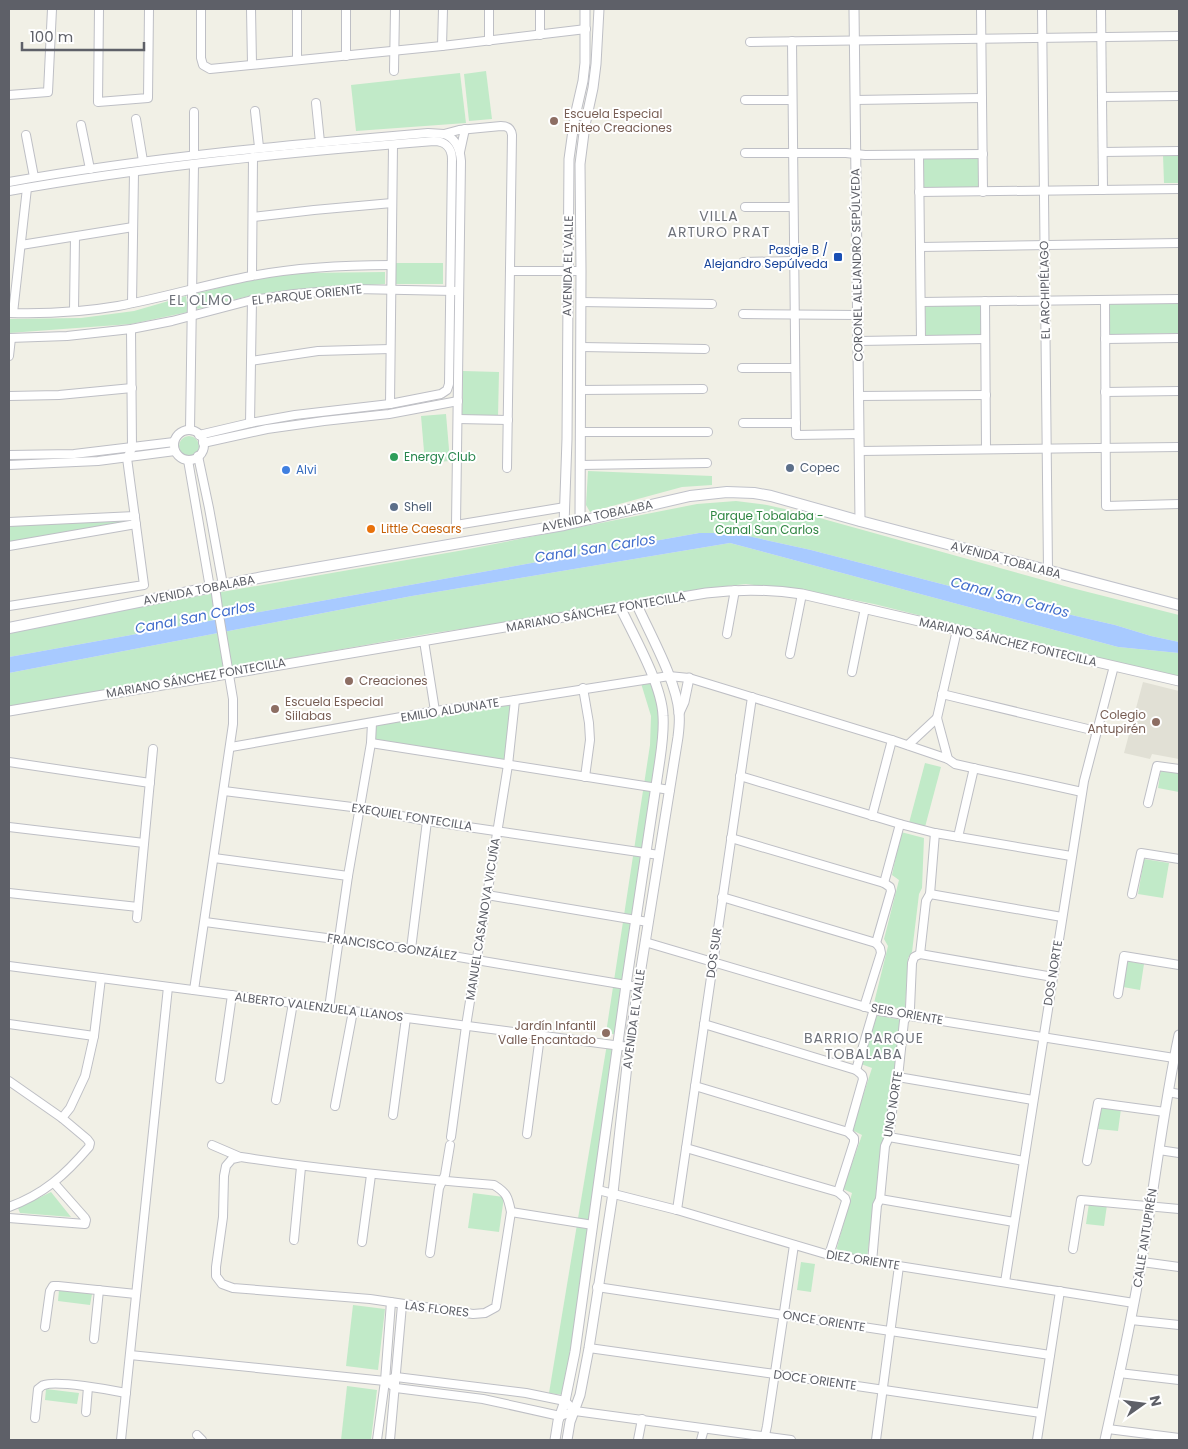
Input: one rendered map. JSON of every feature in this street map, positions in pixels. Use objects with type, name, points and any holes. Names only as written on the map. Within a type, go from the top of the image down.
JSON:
[{"type":"main road","name":"AVENIDA TOBALABA","points":[[9,628],[314,568],[580,522],[690,496],[727,492],[771,496],[860,522],[1179,605]]},
{"type":"street","points":[[9,95],[48,92],[52,9]]},
{"type":"street","points":[[99,9],[98,102],[148,98],[149,9]]},
{"type":"street","points":[[201,9],[201,58],[203,64],[210,69],[442,46],[586,29]]},
{"type":"street","points":[[251,9],[252,64]]},
{"type":"street","points":[[297,9],[297,59]]},
{"type":"street","points":[[346,9],[346,56]]},
{"type":"street","points":[[394,71],[395,9]]},
{"type":"street","points":[[442,46],[443,9]]},
{"type":"street","points":[[489,9],[489,41]]},
{"type":"street","points":[[540,9],[540,35]]},
{"type":"street","name":"CORONEL ALEJANDRO SEPÚLVEDA","points":[[854,9],[860,522]]},
{"type":"street","points":[[981,9],[983,192]]},
{"type":"street","name":"EL ARCHIPIÉLAGO","points":[[1042,9],[1048,571]]},
{"type":"street","points":[[1101,9],[1103,190]]},
{"type":"street","points":[[586,13],[599,12]]},
{"type":"street","name":"AVENIDA EL VALLE","points":[[580,522],[580,164],[585,125],[594,88],[599,12]]},
{"type":"street","name":"AVENIDA EL VALLE","points":[[564,525],[567,439],[569,159],[574,116],[583,81],[586,13]]},
{"type":"street","points":[[750,42],[1179,36]]},
{"type":"street","points":[[792,41],[796,435],[859,434]]},
{"type":"street","points":[[1102,97],[1179,96]]},
{"type":"street","points":[[855,100],[982,98]]},
{"type":"street","points":[[745,100],[792,100]]},
{"type":"street","points":[[316,103],[320,142]]},
{"type":"street","points":[[255,110],[259,147]]},
{"type":"street","points":[[194,112],[194,154]]},
{"type":"street","points":[[136,118],[143,161]]},
{"type":"street","points":[[81,125],[90,169]]},
{"type":"street","points":[[9,182],[194,154],[428,133],[444,134],[465,129],[506,126],[511,130],[512,135],[507,468]]},
{"type":"street","points":[[460,152],[465,129]]},
{"type":"street","points":[[428,133],[429,142]]},
{"type":"street","points":[[26,134],[34,178]]},
{"type":"street","points":[[200,435],[250,423],[311,413],[390,404],[441,394],[447,390],[450,384],[455,291],[460,248],[461,161],[460,152],[455,141],[444,134]]},
{"type":"street","points":[[9,191],[134,172],[253,157],[441,142],[447,146],[452,155],[451,248],[455,291],[458,419],[508,420]]},
{"type":"street","points":[[390,404],[393,145]]},
{"type":"street","points":[[1103,152],[1179,151]]},
{"type":"street","points":[[745,153],[983,154]]},
{"type":"street","points":[[919,155],[921,340]]},
{"type":"street","points":[[252,276],[253,157]]},
{"type":"street","points":[[190,430],[194,164]]},
{"type":"street","points":[[132,303],[134,172]]},
{"type":"street","points":[[27,188],[11,313],[74,311],[132,303],[252,276],[316,267],[391,265]]},
{"type":"street","points":[[919,192],[1179,189]]},
{"type":"street","points":[[253,217],[392,203]]},
{"type":"street","points":[[745,207],[793,207]]},
{"type":"street","points":[[21,246],[133,227]]},
{"type":"street","points":[[74,311],[75,237]]},
{"type":"street","points":[[920,247],[1179,244]]},
{"type":"street","points":[[451,248],[460,248]]},
{"type":"street","points":[[743,262],[794,261]]},
{"type":"street","points":[[510,271],[581,271]]},
{"type":"street","name":"EL PARQUE ORIENTE","points":[[10,338],[67,336],[132,329],[252,300],[294,294],[355,289],[455,291]]},
{"type":"street","points":[[921,302],[1179,299]]},
{"type":"street","points":[[250,423],[252,300]]},
{"type":"street","points":[[1105,300],[1106,506],[1179,504]]},
{"type":"street","points":[[985,301],[986,449]]},
{"type":"street","points":[[581,302],[712,304]]},
{"type":"street","points":[[743,314],[858,315]]},
{"type":"street","points":[[9,606],[144,585],[127,458],[132,448],[132,329]]},
{"type":"street","points":[[9,356],[10,338]]},
{"type":"street","points":[[1105,338],[1179,338]]},
{"type":"street","points":[[858,341],[985,339]]},
{"type":"street","points":[[581,347],[705,349]]},
{"type":"street","points":[[251,361],[318,351],[390,349]]},
{"type":"street","points":[[742,368],[795,368]]},
{"type":"street","points":[[9,396],[59,395],[132,388]]},
{"type":"street","points":[[581,390],[703,390]]},
{"type":"street","points":[[1105,392],[1179,391]]},
{"type":"street","points":[[859,396],[986,395]]},
{"type":"street","points":[[204,443],[267,429],[389,414],[458,401]]},
{"type":"street","name":"AVENIDA TOBALABA","points":[[458,419],[456,525],[566,507]]},
{"type":"street","points":[[743,423],[796,423]]},
{"type":"street","points":[[184,430],[190,430],[200,435],[204,443],[202,453],[188,460],[178,456],[175,451],[174,442],[180,433],[184,430]]},
{"type":"street","points":[[581,432],[708,432]]},
{"type":"street","points":[[567,439],[568,445],[572,450],[581,451]]},
{"type":"street","points":[[9,455],[74,454],[174,442]]},
{"type":"street","points":[[860,451],[1179,447]]},
{"type":"street","points":[[9,465],[68,463],[127,458],[175,451]]},
{"type":"street","points":[[194,990],[234,724],[233,700],[219,615],[213,533],[198,456]]},
{"type":"street","points":[[188,460],[201,535],[216,587]]},
{"type":"street","points":[[580,465],[707,463]]},
{"type":"street","points":[[9,522],[135,520]]},
{"type":"street","points":[[9,546],[135,520]]},
{"type":"street","points":[[201,535],[213,533]]},
{"type":"street","points":[[726,634],[735,590]]},
{"type":"street","name":"MARIANO SÁNCHEZ FONTECILLA","points":[[9,710],[620,607],[735,590],[769,590],[802,594],[1179,681]]},
{"type":"street","points":[[790,654],[802,594]]},
{"type":"street","name":"AVENIDA EL VALLE","points":[[567,1440],[570,1422],[580,1395],[589,1348],[612,1193],[638,987],[678,737],[679,714],[676,695],[636,605]]},
{"type":"street","name":"AVENIDA EL VALLE","points":[[555,1440],[560,1416],[566,1401],[576,1352],[626,985],[660,759],[663,715],[660,698],[653,678],[620,607]]},
{"type":"street","points":[[852,672],[865,608]]},
{"type":"street","points":[[948,759],[936,718],[957,630]]},
{"type":"street","points":[[424,641],[435,711]]},
{"type":"street","name":"DOS NORTE","points":[[1004,1282],[1082,792],[1114,666]]},
{"type":"street","name":"EMILIO ALDUNATE","points":[[231,747],[435,711],[669,676],[689,678],[892,740],[948,759],[955,764],[1082,792]]},
{"type":"street","points":[[679,714],[684,702],[689,678]]},
{"type":"street","points":[[583,688],[590,740],[585,777]]},
{"type":"street","points":[[942,694],[1096,731]]},
{"type":"street","name":"DOS SUR","points":[[677,1210],[752,697]]},
{"type":"street","name":"MANUEL CASANOVA VICUÑA","points":[[430,1253],[439,1188],[445,1175],[466,1026],[508,765],[515,700]]},
{"type":"street","points":[[908,745],[936,718]]},
{"type":"street","points":[[329,1008],[348,876],[371,743],[372,723]]},
{"type":"street","points":[[872,816],[892,740]]},
{"type":"street","points":[[371,743],[670,790]]},
{"type":"street","points":[[137,918],[153,749]]},
{"type":"street","points":[[9,762],[150,783]]},
{"type":"street","points":[[1148,803],[1157,766],[1179,769]]},
{"type":"street","points":[[958,837],[974,768]]},
{"type":"street","points":[[740,776],[935,833],[1071,856]]},
{"type":"street","name":"EXEQUIEL FONTECILLA","points":[[224,791],[360,808],[427,821],[659,855]]},
{"type":"street","points":[[412,949],[427,821]]},
{"type":"street","points":[[884,883],[900,824]]},
{"type":"street","points":[[9,828],[144,843]]},
{"type":"street","name":"UNO NORTE","points":[[872,1262],[885,1146],[889,1137],[904,1021],[908,1015],[912,963],[914,957],[920,954],[926,901],[930,894],[935,833]]},
{"type":"street","points":[[731,838],[884,883],[890,887],[891,891],[876,944]]},
{"type":"street","points":[[1132,894],[1141,854],[1179,859]]},
{"type":"street","points":[[214,858],[348,876]]},
{"type":"street","points":[[9,893],[138,907]]},
{"type":"street","points":[[930,894],[1062,917]]},
{"type":"street","points":[[487,895],[648,922]]},
{"type":"street","points":[[722,897],[876,944],[880,948],[881,953],[864,1007]]},
{"type":"street","name":"FRANCISCO GONZÁLEZ","points":[[205,922],[412,949],[638,987]]},
{"type":"street","name":"SEIS ORIENTE","points":[[646,942],[874,1010],[1174,1058]]},
{"type":"street","points":[[920,954],[1053,977]]},
{"type":"street","points":[[1118,994],[1124,956],[1179,966]]},
{"type":"street","name":"ALBERTO VALENZUELA LLANOS","points":[[9,966],[630,1047]]},
{"type":"street","points":[[62,1118],[70,1108],[85,1076],[94,1036],[101,978]]},
{"type":"street","points":[[121,1440],[168,987]]},
{"type":"street","points":[[220,1079],[232,995]]},
{"type":"street","points":[[276,1100],[293,1003]]},
{"type":"street","points":[[856,1070],[874,1010]]},
{"type":"street","points":[[335,1106],[353,1011]]},
{"type":"street","points":[[393,1115],[406,1018]]},
{"type":"street","points":[[9,1024],[94,1036]]},
{"type":"street","points":[[704,1024],[856,1070],[862,1075],[863,1079],[848,1132]]},
{"type":"street","points":[[527,1134],[540,1036]]},
{"type":"street","name":"CALLE ANTUPIRÉN","points":[[1105,1440],[1142,1262],[1168,1092],[1179,1037]]},
{"type":"street","points":[[898,1077],[1033,1100]]},
{"type":"street","points":[[9,1081],[62,1118],[90,1143],[89,1147],[70,1169],[54,1183],[9,1209],[11,1218],[86,1223],[85,1218],[54,1183]]},
{"type":"street","points":[[695,1086],[848,1132],[854,1138],[854,1142],[838,1192]]},
{"type":"street","points":[[1168,1092],[1179,1094]]},
{"type":"street","points":[[1087,1160],[1098,1102],[1165,1112]]},
{"type":"street","points":[[889,1137],[1024,1161]]},
{"type":"street","points":[[212,1145],[241,1157],[301,1167],[494,1186],[503,1190],[508,1198],[511,1212],[593,1224]]},
{"type":"street","points":[[686,1148],[838,1192],[845,1198],[846,1202],[829,1255]]},
{"type":"street","points":[[1159,1150],[1179,1153]]},
{"type":"street","name":"LAS FLORES","points":[[241,1157],[232,1159],[226,1166],[223,1217],[216,1267],[216,1276],[222,1284],[232,1288],[370,1299],[473,1314],[486,1313],[496,1307],[511,1212]]},
{"type":"street","points":[[294,1240],[301,1167]]},
{"type":"street","points":[[362,1242],[371,1175]]},
{"type":"street","name":"DIEZ ORIENTE","points":[[598,1190],[677,1210],[829,1255],[1134,1303]]},
{"type":"street","points":[[880,1198],[1014,1222]]},
{"type":"street","points":[[1073,1249],[1081,1200],[1179,1209]]},
{"type":"street","points":[[764,1438],[794,1245]]},
{"type":"street","points":[[1142,1262],[1179,1267]]},
{"type":"street","points":[[876,1440],[899,1266]]},
{"type":"street","points":[[45,1327],[50,1291],[53,1286],[136,1294]]},
{"type":"street","name":"ONCE ORIENTE","points":[[597,1287],[1050,1355]]},
{"type":"street","points":[[94,1340],[99,1290]]},
{"type":"street","points":[[1037,1440],[1060,1291]]},
{"type":"street","points":[[378,1440],[385,1382],[391,1302]]},
{"type":"street","points":[[390,1440],[402,1305]]},
{"type":"street","points":[[1131,1320],[1179,1326]]},
{"type":"street","name":"DOCE ORIENTE","points":[[589,1348],[1042,1413]]},
{"type":"street","points":[[130,1355],[385,1382],[396,1388],[483,1400],[560,1416],[574,1411],[764,1438],[791,1440]]},
{"type":"street","points":[[1120,1373],[1179,1380]]},
{"type":"street","points":[[385,1382],[396,1377],[526,1393],[566,1401],[574,1411]]},
{"type":"street","points":[[35,1418],[38,1389],[43,1385],[52,1383],[126,1393]]},
{"type":"street","points":[[86,1412],[88,1387]]},
{"type":"street","points":[[638,1440],[642,1420]]},
{"type":"street","points":[[701,1440],[704,1429]]},
{"type":"street","points":[[1108,1429],[1179,1438]]},
{"type":"shaded area","name":"Colegio Antupirén","points":[[1143,682],[1179,691],[1179,759],[1152,754],[1150,759],[1124,753]]},
{"type":"green space","points":[[486,71],[492,119],[469,121],[464,74]]},
{"type":"green space","points":[[460,73],[466,123],[356,131],[351,85]]},
{"type":"green space","points":[[1163,155],[1179,155],[1179,183],[1164,183]]},
{"type":"green space","points":[[923,156],[980,156],[981,190],[924,190]]},
{"type":"green space","points":[[396,263],[443,263],[443,284],[396,284]]},
{"type":"green space","points":[[385,272],[385,284],[316,288],[253,295],[197,309],[195,294],[252,279],[304,273]]},
{"type":"green space","points":[[186,296],[188,312],[131,324],[9,333],[9,319],[81,318],[134,311]]},
{"type":"green space","points":[[1179,302],[1179,333],[1110,335],[1108,303]]},
{"type":"green space","points":[[981,303],[982,337],[926,338],[925,304]]},
{"type":"green space","points":[[463,371],[499,372],[498,417],[462,416]]},
{"type":"green space","points":[[446,414],[450,461],[425,463],[421,416]]},
{"type":"green space","points":[[185,436],[193,436],[199,442],[199,450],[193,456],[185,456],[179,450],[179,442]]},
{"type":"green space","points":[[588,471],[712,476],[712,485],[682,487],[590,512],[586,505]]},
{"type":"green space","name":"Parque Tobalaba - Canal San Carlos","points":[[736,501],[798,512],[1072,588],[1179,615],[1179,642],[1115,625],[984,595],[811,550],[734,533],[699,533],[9,657],[9,629],[464,550],[697,504]]},
{"type":"green space","points":[[131,521],[9,542],[9,526]]},
{"type":"green space","points":[[730,543],[1118,647],[1179,653],[1179,676],[874,604],[813,592],[746,584],[719,587],[631,604],[427,634],[9,708],[9,673],[412,596]]},
{"type":"green space","points":[[653,678],[663,715],[619,1035],[606,1033],[650,745],[651,716],[640,680]]},
{"type":"green space","points":[[515,700],[508,765],[371,743],[372,723]]},
{"type":"green space","points":[[925,763],[941,767],[925,827],[909,823]]},
{"type":"green space","points":[[1161,769],[1179,773],[1179,792],[1158,788]]},
{"type":"green space","points":[[901,832],[924,838],[922,888],[919,894],[912,952],[908,958],[905,1010],[874,1003],[888,946],[884,939],[899,880],[892,875]]},
{"type":"green space","points":[[1144,859],[1169,863],[1163,898],[1138,894]]},
{"type":"green space","points":[[1126,961],[1144,964],[1140,990],[1123,987]]},
{"type":"green space","points":[[875,1015],[902,1020],[867,1257],[836,1251],[852,1193],[843,1189],[862,1135],[852,1130],[872,1068],[861,1064]]},
{"type":"green space","points":[[607,1044],[618,1046],[598,1190],[564,1395],[549,1393]]},
{"type":"green space","points":[[1101,1106],[1121,1109],[1118,1131],[1098,1129]]},
{"type":"green space","points":[[51,1192],[71,1217],[20,1213],[18,1208]]},
{"type":"green space","points":[[473,1193],[504,1197],[499,1232],[468,1228]]},
{"type":"green space","points":[[1089,1203],[1107,1205],[1104,1226],[1086,1224]]},
{"type":"green space","points":[[801,1262],[815,1264],[811,1292],[797,1290]]},
{"type":"green space","points":[[59,1290],[92,1294],[90,1305],[58,1301]]},
{"type":"green space","points":[[353,1305],[385,1309],[378,1370],[346,1366]]},
{"type":"green space","points":[[347,1386],[377,1390],[371,1440],[341,1440]]},
{"type":"green space","points":[[46,1389],[79,1393],[77,1404],[45,1400]]},
{"type":"water","points":[[699,533],[734,533],[811,550],[984,595],[1115,625],[1179,642],[1179,653],[1118,647],[730,543],[412,596],[9,673],[9,657]]},
{"type":"place","name":"Escuela Especial Eniteo Creaciones","points":[[554,121]]},
{"type":"place","name":"Pasaje B / Alejandro Sepúlveda","points":[[838,257]]},
{"type":"place","name":"Energy Club","points":[[394,457]]},
{"type":"place","name":"Copec","points":[[790,468]]},
{"type":"place","name":"Alvi","points":[[286,470]]},
{"type":"place","name":"Shell","points":[[394,507]]},
{"type":"place","name":"Little Caesars","points":[[371,529]]},
{"type":"place","name":"Creaciones","points":[[349,681]]},
{"type":"place","name":"Escuela Especial Siilabas","points":[[275,709]]},
{"type":"place","name":"Colegio Antupirén","points":[[1156,722]]},
{"type":"place","name":"Jardín Infantil Valle Encantado","points":[[606,1033]]},
{"type":"district","name":"VILLA ARTURO PRAT","points":[[719,224]]},
{"type":"district","name":"EL OLMO","points":[[201,300]]},
{"type":"district","name":"BARRIO PARQUE TOBALABA","points":[[864,1046]]},
{"type":"water label","name":"Canal San Carlos","points":[[595,548]]},
{"type":"water label","name":"Canal San Carlos","points":[[1010,597]]},
{"type":"water label","name":"Canal San Carlos","points":[[195,617]]}]
